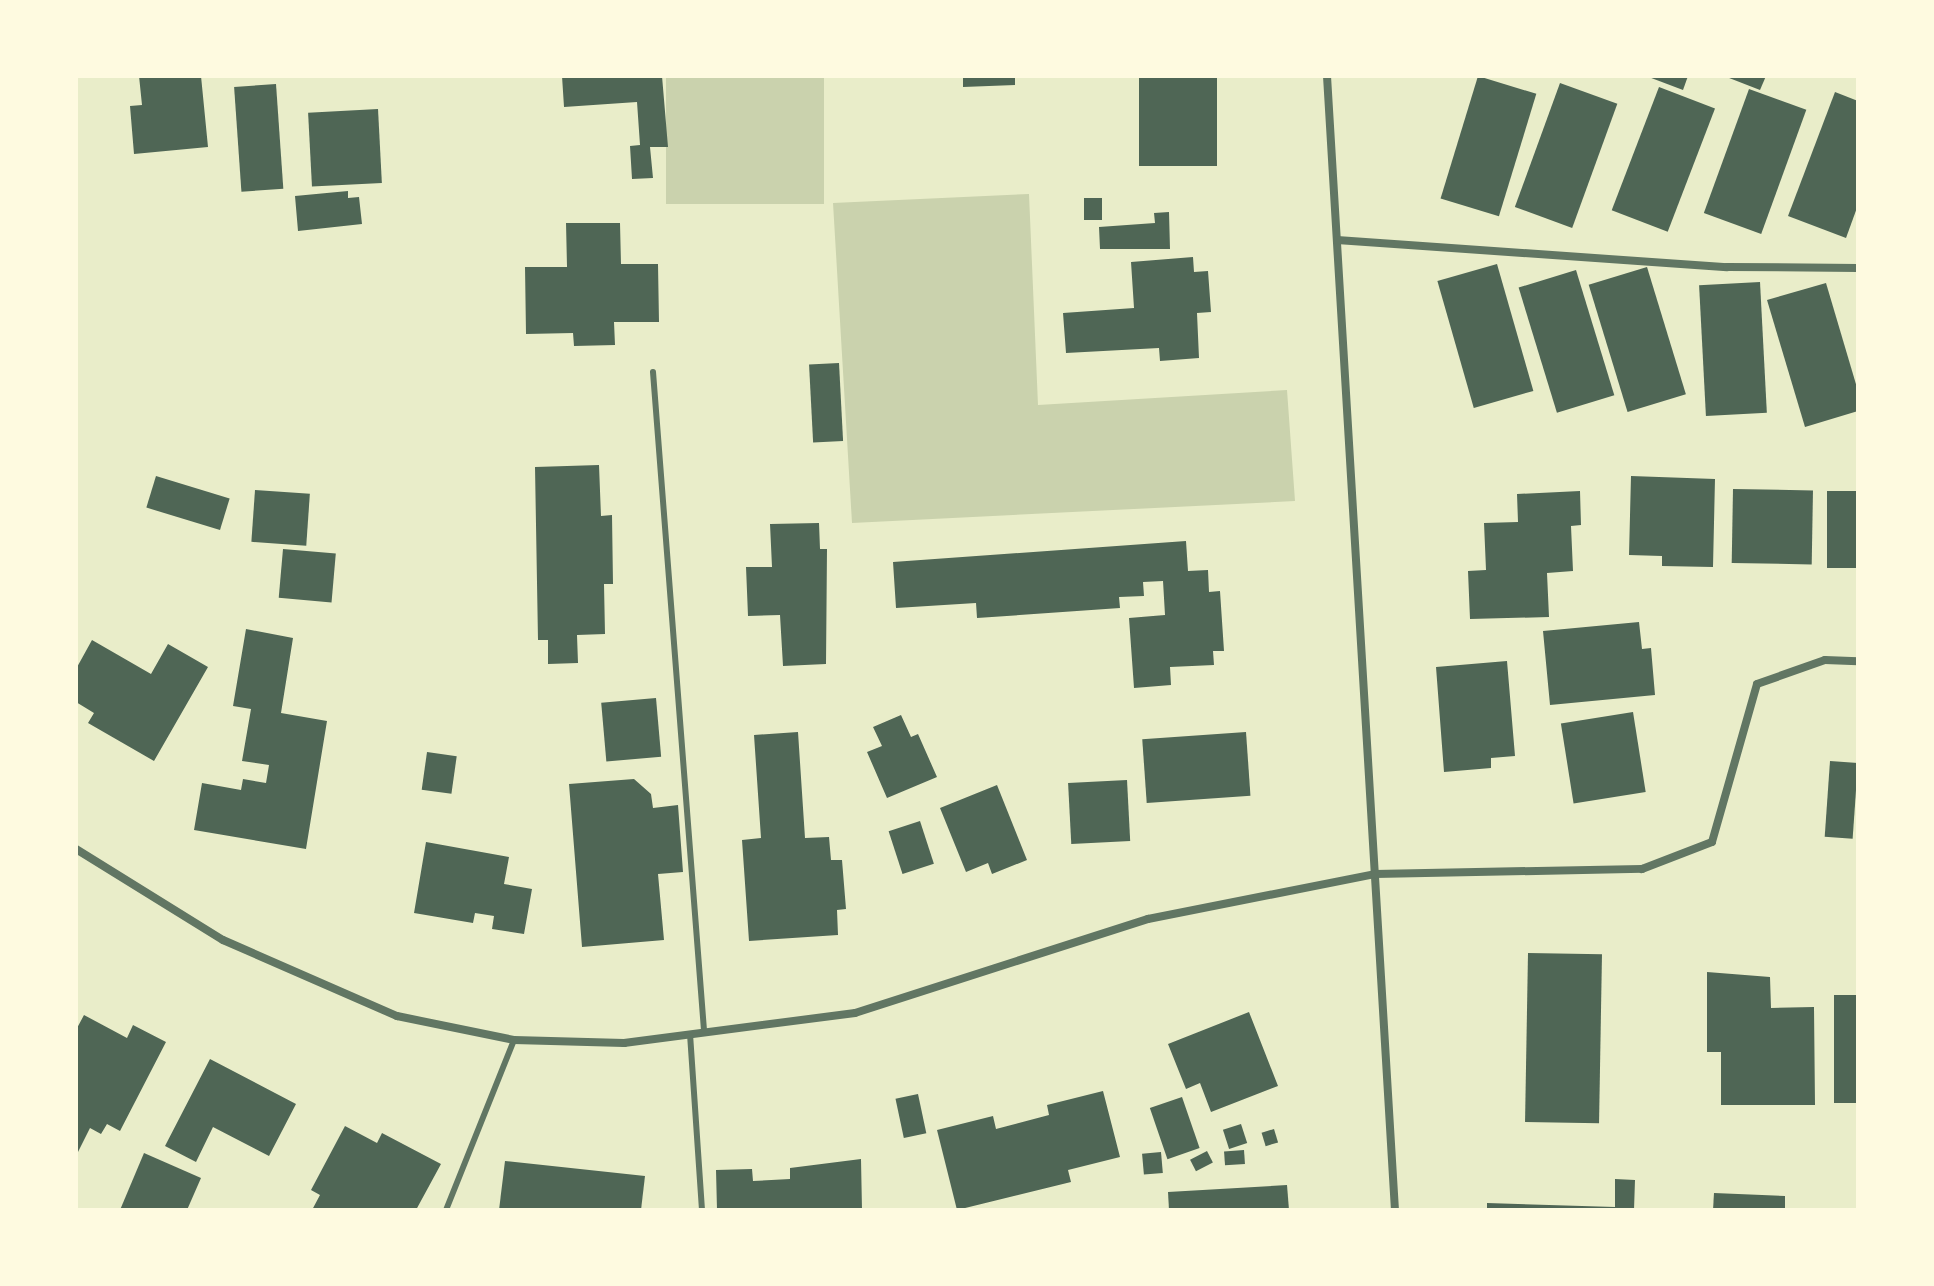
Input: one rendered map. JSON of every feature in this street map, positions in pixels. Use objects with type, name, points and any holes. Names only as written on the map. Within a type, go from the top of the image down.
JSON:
[{"type":"street","points":[[1327,76],[1395,1210]]},
{"type":"street","points":[[1337,240],[1727,267],[1858,268]]},
{"type":"street","points":[[76,849],[223,940],[397,1016],[514,1040],[624,1043],[855,1013],[1148,919],[1375,874],[1642,869],[1712,842],[1757,684],[1825,660],[1858,661]]},
{"type":"lane","points":[[653,372],[704,1031]]},
{"type":"lane","points":[[690,1034],[702,1210]]},
{"type":"lane","points":[[446,1210],[514,1040]]},
{"type":"green space","points":[[666,76],[824,76],[824,204],[666,204]]},
{"type":"green space","points":[[1029,194],[1038,405],[1287,390],[1295,501],[852,523],[833,203]]},
{"type":"building","points":[[139,76],[201,76],[208,147],[134,154],[130,106],[142,105]]},
{"type":"building","points":[[562,76],[662,76],[668,147],[650,147],[653,178],[632,179],[630,146],[640,145],[637,102],[564,107]]},
{"type":"building","points":[[963,76],[1015,76],[1015,85],[963,87]]},
{"type":"building","points":[[1139,76],[1217,76],[1217,166],[1139,166]]},
{"type":"building","points":[[1478,76],[1536,94],[1499,216],[1441,198]]},
{"type":"building","points":[[1646,76],[1688,76],[1683,90]]},
{"type":"building","points":[[1724,76],[1766,76],[1760,90]]},
{"type":"building","points":[[1560,83],[1617,104],[1572,228],[1515,207]]},
{"type":"building","points":[[276,84],[283,189],[241,192],[234,87]]},
{"type":"building","points":[[1659,87],[1715,109],[1668,232],[1612,210]]},
{"type":"building","points":[[1749,89],[1806,110],[1761,234],[1704,213]]},
{"type":"building","points":[[1835,92],[1858,101],[1858,205],[1846,238],[1788,216]]},
{"type":"building","points":[[378,109],[382,183],[312,187],[308,113]]},
{"type":"building","points":[[348,191],[348,198],[359,197],[362,224],[298,231],[295,196]]},
{"type":"building","points":[[1084,198],[1102,198],[1102,220],[1084,220]]},
{"type":"building","points":[[1169,212],[1170,249],[1100,249],[1099,227],[1155,223],[1154,213]]},
{"type":"building","points":[[566,223],[620,223],[621,264],[658,264],[659,322],[614,322],[615,345],[574,346],[573,333],[526,334],[525,267],[567,267]]},
{"type":"building","points":[[1193,257],[1194,272],[1208,271],[1211,312],[1197,313],[1199,358],[1160,361],[1159,348],[1066,353],[1063,313],[1134,308],[1131,262]]},
{"type":"building","points":[[1497,264],[1533,391],[1474,408],[1437,281]]},
{"type":"building","points":[[1647,267],[1686,394],[1628,412],[1589,285]]},
{"type":"building","points":[[1576,270],[1614,395],[1557,413],[1519,288]]},
{"type":"building","points":[[1760,282],[1767,413],[1706,416],[1699,285]]},
{"type":"building","points":[[1826,283],[1858,391],[1858,411],[1805,427],[1767,300]]},
{"type":"building","points":[[839,363],[843,441],[813,442],[809,365]]},
{"type":"building","points":[[599,465],[601,516],[612,515],[613,584],[604,584],[605,634],[577,635],[578,663],[548,664],[548,640],[538,640],[535,467]]},
{"type":"building","points":[[156,476],[230,499],[220,530],[146,508]]},
{"type":"building","points":[[1631,476],[1715,479],[1713,567],[1662,566],[1662,556],[1629,555]]},
{"type":"building","points":[[1733,489],[1813,490],[1812,564],[1732,563]]},
{"type":"building","points":[[255,490],[310,494],[306,546],[251,542]]},
{"type":"building","points":[[1580,491],[1581,525],[1571,526],[1573,571],[1547,573],[1549,617],[1470,619],[1468,571],[1486,570],[1484,523],[1518,522],[1517,494]]},
{"type":"building","points":[[1827,491],[1858,491],[1858,568],[1827,568]]},
{"type":"building","points":[[819,523],[820,549],[827,549],[826,664],[783,666],[780,615],[748,616],[746,567],[772,567],[770,524]]},
{"type":"building","points":[[1186,541],[1188,571],[1208,570],[1209,592],[1220,591],[1224,651],[1213,651],[1214,665],[1170,667],[1171,685],[1134,688],[1129,618],[1165,615],[1163,581],[1143,582],[1144,596],[1119,597],[1120,608],[977,618],[976,603],[896,608],[893,562]]},
{"type":"building","points":[[283,549],[336,554],[332,602],[279,598]]},
{"type":"building","points":[[1639,622],[1642,649],[1651,648],[1655,695],[1550,705],[1543,631]]},
{"type":"building","points":[[246,629],[293,638],[281,713],[327,721],[306,849],[194,830],[202,783],[241,790],[243,779],[266,783],[269,765],[242,761],[251,709],[233,706]]},
{"type":"building","points":[[92,640],[151,674],[168,644],[208,667],[154,761],[88,723],[94,713],[76,702],[76,669]]},
{"type":"building","points":[[1507,661],[1515,756],[1491,758],[1491,768],[1444,772],[1436,667]]},
{"type":"building","points":[[656,698],[661,757],[606,762],[601,703]]},
{"type":"building","points":[[1633,712],[1646,792],[1574,803],[1561,723]]},
{"type":"building","points":[[901,715],[911,737],[918,734],[937,777],[887,798],[867,752],[882,746],[873,727]]},
{"type":"building","points":[[798,732],[805,838],[829,837],[831,860],[842,860],[846,909],[837,910],[838,935],[749,941],[742,840],[761,838],[754,735]]},
{"type":"building","points":[[1246,732],[1250,796],[1147,803],[1142,739]]},
{"type":"building","points":[[427,752],[457,756],[451,794],[422,790]]},
{"type":"building","points":[[1830,761],[1858,763],[1853,839],[1825,837]]},
{"type":"building","points":[[634,779],[651,794],[653,808],[678,805],[683,872],[658,874],[664,940],[582,947],[569,784]]},
{"type":"building","points":[[1127,780],[1130,841],[1071,844],[1068,783]]},
{"type":"building","points":[[997,785],[1027,860],[992,874],[988,863],[966,872],[940,808]]},
{"type":"building","points":[[920,821],[934,864],[903,874],[889,831]]},
{"type":"building","points":[[426,842],[509,857],[504,884],[532,889],[524,934],[492,929],[494,916],[475,913],[473,923],[414,913]]},
{"type":"building","points":[[1528,953],[1602,954],[1599,1123],[1525,1122]]},
{"type":"building","points":[[1707,972],[1770,977],[1771,1008],[1814,1007],[1815,1105],[1721,1105],[1721,1052],[1707,1052]]},
{"type":"building","points":[[1834,995],[1858,995],[1858,1103],[1834,1103]]},
{"type":"building","points":[[1249,1012],[1278,1086],[1211,1112],[1200,1083],[1186,1089],[1168,1044]]},
{"type":"building","points":[[84,1015],[127,1038],[133,1025],[166,1042],[120,1131],[107,1124],[101,1134],[90,1128],[76,1156],[76,1030]]},
{"type":"building","points":[[210,1059],[296,1104],[269,1156],[213,1127],[196,1162],[165,1146]]},
{"type":"building","points":[[1103,1091],[1120,1157],[1068,1170],[1071,1182],[957,1210],[937,1130],[993,1116],[996,1129],[1049,1115],[1047,1105]]},
{"type":"building","points":[[918,1094],[926,1133],[904,1138],[896,1099]]},
{"type":"building","points":[[1182,1097],[1200,1148],[1167,1159],[1150,1108]]},
{"type":"building","points":[[1241,1124],[1247,1143],[1229,1149],[1223,1130]]},
{"type":"building","points":[[345,1126],[377,1143],[382,1133],[441,1164],[416,1210],[312,1210],[320,1195],[311,1190]]},
{"type":"building","points":[[1274,1129],[1278,1142],[1266,1146],[1262,1133]]},
{"type":"building","points":[[1244,1150],[1245,1164],[1225,1165],[1224,1151]]},
{"type":"building","points":[[1207,1151],[1213,1163],[1196,1171],[1190,1160]]},
{"type":"building","points":[[1161,1152],[1163,1173],[1144,1175],[1142,1154]]},
{"type":"building","points":[[144,1153],[201,1178],[187,1210],[120,1210]]},
{"type":"building","points":[[861,1159],[862,1210],[717,1210],[716,1170],[752,1169],[753,1181],[790,1179],[790,1168]]},
{"type":"building","points":[[505,1161],[645,1176],[641,1210],[499,1210]]},
{"type":"building","points":[[1615,1179],[1635,1180],[1634,1210],[1487,1210],[1487,1203],[1615,1207]]},
{"type":"building","points":[[1287,1185],[1289,1210],[1169,1210],[1168,1192]]},
{"type":"building","points":[[1714,1193],[1785,1196],[1785,1210],[1713,1210]]}]
